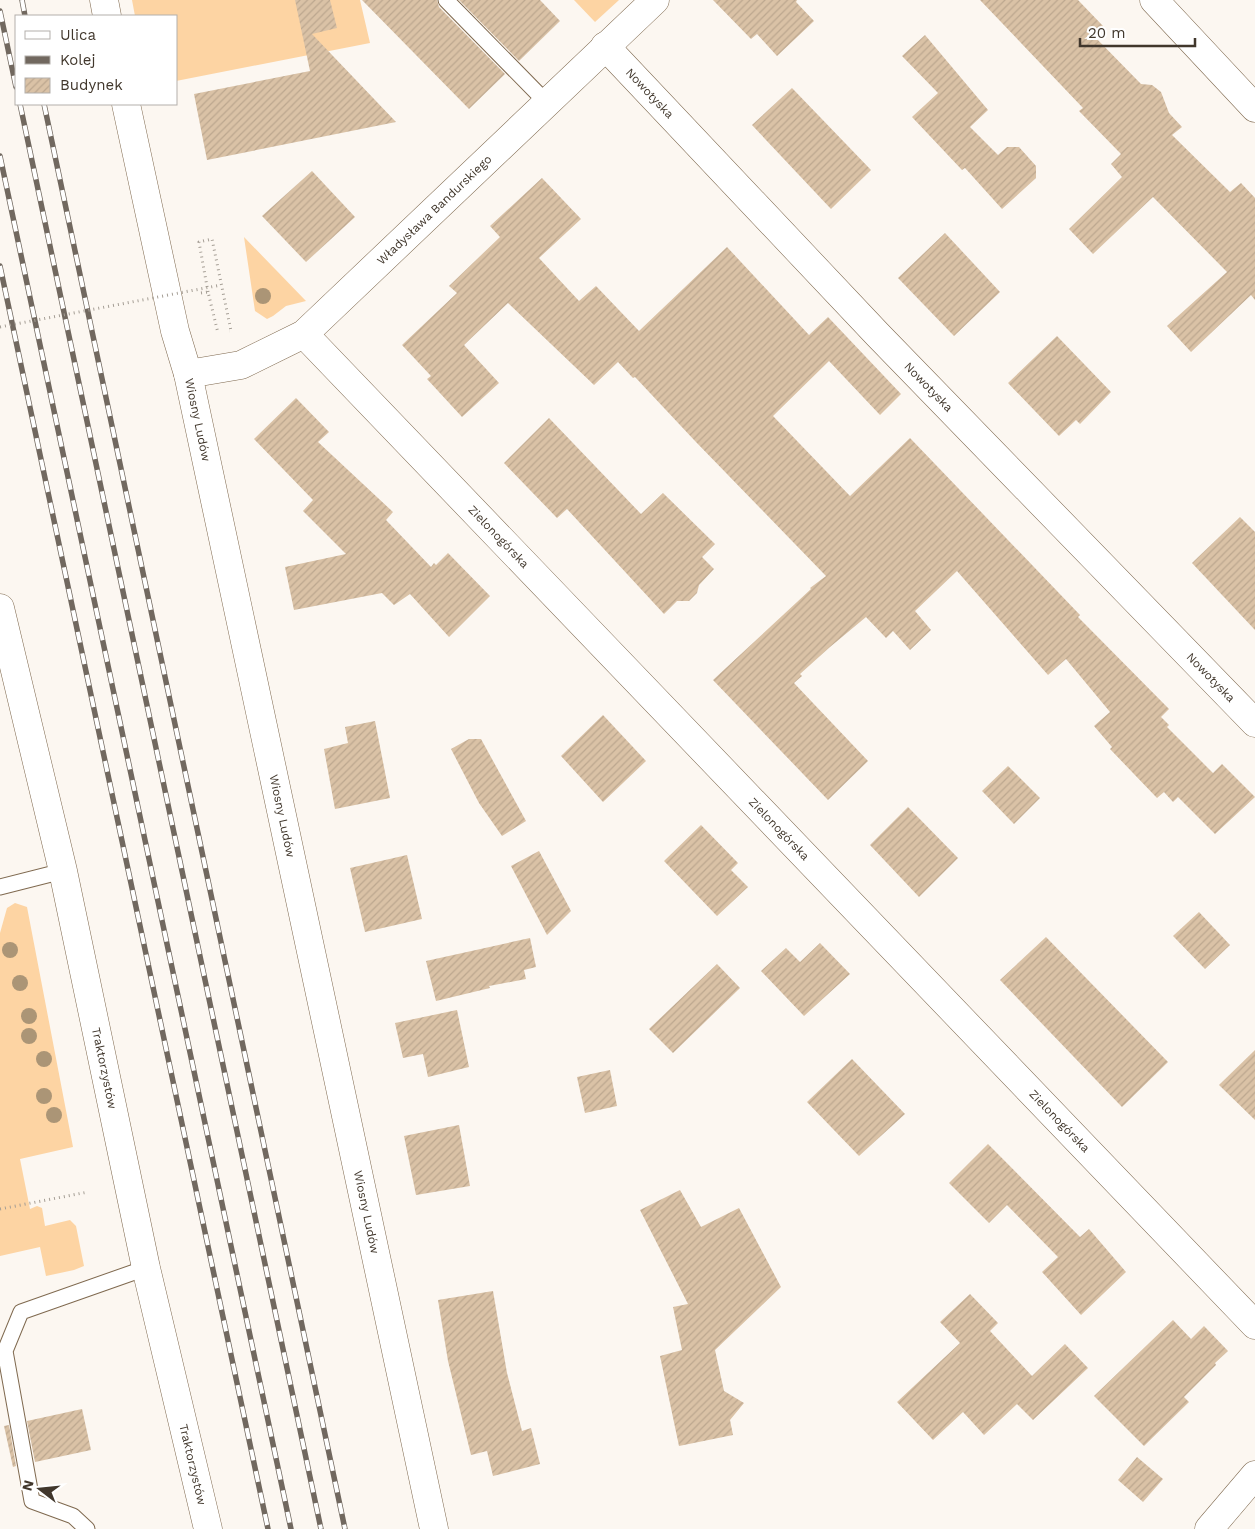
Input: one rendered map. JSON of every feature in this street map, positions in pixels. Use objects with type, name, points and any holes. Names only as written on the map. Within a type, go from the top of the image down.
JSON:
[{"type":"street","points":[[104,0],[108,15]]},
{"type":"street","name":"Władysława Bandurskiego","points":[[188,374],[241,365],[304,334],[654,0]]},
{"type":"street","points":[[1154,0],[1255,108]]},
{"type":"street","name":"Nowotyska","points":[[605,46],[878,335],[1255,723]]},
{"type":"street","name":"Wiosny Ludów","points":[[126,105],[175,331],[188,374],[434,1529]]},
{"type":"street","name":"Zielonogórska","points":[[304,334],[1255,1325]]},
{"type":"street","name":"Traktorzystów","points":[[0,608],[63,871],[146,1268],[208,1529]]},
{"type":"street","points":[[1209,1529],[1254,1478]]},
{"type":"lane","points":[[446,0],[546,103]]},
{"type":"lane","points":[[0,887],[63,871]]},
{"type":"lane","points":[[87,1529],[73,1516],[32,1501],[5,1351],[21,1312],[146,1268]]},
{"type":"path","points":[[212,239],[230,331],[217,334],[208,292],[199,242],[212,239]]},
{"type":"path","points":[[0,327],[221,285]]},
{"type":"path","points":[[186,296],[208,292]]},
{"type":"path","points":[[0,1209],[88,1192]]},
{"type":"shaded area","points":[[132,0],[360,0],[370,43],[178,81],[178,15],[135,15]]},
{"type":"shaded area","points":[[574,0],[619,0],[595,22]]},
{"type":"shaded area","points":[[244,237],[306,301],[286,306],[267,319],[255,311]]},
{"type":"shaded area","points":[[15,903],[27,907],[73,1147],[20,1159],[30,1209],[37,1206],[42,1208],[45,1226],[70,1220],[76,1226],[84,1266],[46,1276],[40,1247],[0,1256],[0,933],[7,908]]},
{"type":"building","points":[[295,0],[330,0],[337,28],[312,34],[396,122],[207,160],[194,94],[310,71]]},
{"type":"building","points":[[362,0],[437,0],[439,7],[505,74],[469,109]]},
{"type":"building","points":[[459,0],[540,0],[560,21],[519,61]]},
{"type":"building","points":[[713,0],[797,0],[796,2],[814,21],[777,56],[757,34],[751,39]]},
{"type":"building","points":[[980,0],[1078,0],[1103,26],[1093,35],[1141,84],[1152,85],[1161,92],[1169,113],[1182,127],[1172,135],[1230,192],[1241,183],[1255,198],[1255,300],[1251,295],[1191,352],[1167,326],[1227,272],[1153,197],[1093,254],[1069,229],[1122,177],[1111,164],[1121,154],[1079,111],[1083,108]]},
{"type":"building","points":[[925,35],[988,110],[970,127],[998,155],[1007,147],[1019,147],[1036,166],[1036,178],[1002,209],[965,168],[962,170],[912,117],[938,93],[902,56]]},
{"type":"building","points":[[792,88],[871,170],[831,209],[752,125]]},
{"type":"building","points":[[312,171],[355,217],[306,262],[262,216]]},
{"type":"building","points":[[542,178],[581,219],[539,258],[579,301],[596,286],[639,331],[727,247],[809,335],[828,317],[901,394],[880,415],[829,361],[773,416],[850,496],[910,438],[1080,615],[1078,617],[1169,709],[1161,717],[1169,725],[1167,727],[1213,773],[1222,764],[1255,797],[1215,834],[1178,797],[1173,802],[1164,792],[1157,798],[1110,749],[1112,747],[1094,726],[1110,712],[1066,659],[1048,675],[957,571],[915,611],[931,630],[910,650],[893,631],[886,638],[866,617],[800,674],[802,676],[794,683],[868,761],[828,800],[713,680],[810,588],[826,576],[635,377],[633,378],[618,362],[594,385],[508,303],[464,345],[499,383],[462,417],[427,379],[431,376],[402,345],[457,293],[449,286],[500,237],[490,226]]},
{"type":"building","points":[[945,233],[1000,292],[954,336],[898,278]]},
{"type":"building","points":[[1057,336],[1111,392],[1080,424],[1076,420],[1059,436],[1008,383]]},
{"type":"building","points":[[296,398],[329,432],[318,442],[393,512],[386,520],[431,567],[434,563],[436,565],[448,553],[490,596],[449,637],[410,594],[394,605],[382,593],[294,610],[285,567],[346,554],[303,511],[313,500],[254,439]]},
{"type":"building","points":[[549,418],[641,514],[663,493],[715,544],[702,557],[714,569],[699,585],[697,593],[689,601],[677,601],[664,614],[567,509],[557,518],[504,463]]},
{"type":"building","points":[[1240,517],[1255,532],[1255,630],[1192,563]]},
{"type":"building","points":[[603,715],[646,761],[603,802],[561,756]]},
{"type":"building","points":[[375,721],[390,798],[335,809],[324,749],[348,743],[345,727]]},
{"type":"building","points":[[469,739],[481,739],[526,821],[502,836],[479,803],[451,749]]},
{"type":"building","points":[[1008,766],[1040,798],[1014,824],[982,791]]},
{"type":"building","points":[[908,807],[958,858],[919,897],[870,845]]},
{"type":"building","points":[[701,825],[738,863],[731,870],[748,887],[717,916],[664,861]]},
{"type":"building","points":[[539,851],[571,911],[547,935],[511,866]]},
{"type":"building","points":[[407,855],[422,919],[365,932],[350,868]]},
{"type":"building","points":[[1199,912],[1230,945],[1205,969],[1173,936]]},
{"type":"building","points":[[1046,937],[1168,1062],[1122,1107],[1000,980]]},
{"type":"building","points":[[530,938],[536,967],[524,970],[526,979],[489,986],[490,988],[436,1001],[426,961]]},
{"type":"building","points":[[820,943],[850,974],[804,1016],[761,971],[786,948],[800,962]]},
{"type":"building","points":[[717,964],[740,988],[673,1053],[649,1029]]},
{"type":"building","points":[[457,1010],[469,1067],[428,1077],[423,1054],[403,1058],[395,1023]]},
{"type":"building","points":[[1255,1050],[1255,1120],[1219,1085]]},
{"type":"building","points":[[852,1059],[905,1114],[859,1156],[807,1102]]},
{"type":"building","points":[[610,1070],[617,1106],[585,1113],[577,1077]]},
{"type":"building","points":[[459,1125],[470,1186],[416,1195],[404,1136]]},
{"type":"building","points":[[988,1144],[1080,1237],[1089,1229],[1126,1272],[1081,1315],[1042,1272],[1058,1257],[1007,1205],[989,1223],[949,1183]]},
{"type":"building","points":[[680,1190],[701,1227],[739,1208],[781,1287],[715,1350],[724,1391],[744,1403],[730,1420],[733,1435],[679,1446],[660,1356],[682,1350],[673,1307],[688,1304],[640,1210]]},
{"type":"building","points":[[493,1291],[507,1373],[522,1431],[531,1428],[540,1464],[493,1476],[487,1451],[471,1455],[448,1361],[438,1300]]},
{"type":"building","points":[[970,1294],[998,1323],[990,1331],[1032,1376],[1065,1344],[1088,1368],[1033,1420],[1017,1404],[984,1435],[963,1412],[933,1440],[897,1402],[960,1343],[940,1322]]},
{"type":"building","points":[[1173,1320],[1191,1339],[1204,1326],[1228,1351],[1184,1397],[1189,1402],[1144,1446],[1094,1396]]},
{"type":"building","points":[[82,1409],[91,1450],[35,1462],[27,1421]]},
{"type":"building","points":[[9,1425],[16,1466],[13,1467],[4,1426]]},
{"type":"building","points":[[1137,1457],[1163,1479],[1143,1502],[1118,1480]]},
{"type":"railway","points":[[22,0],[25,15]]},
{"type":"railway","points":[[0,11],[15,82]]},
{"type":"railway","points":[[20,105],[321,1529]]},
{"type":"railway","points":[[44,105],[345,1529]]},
{"type":"railway","points":[[0,156],[291,1529]]},
{"type":"railway","points":[[0,266],[268,1529]]}]
